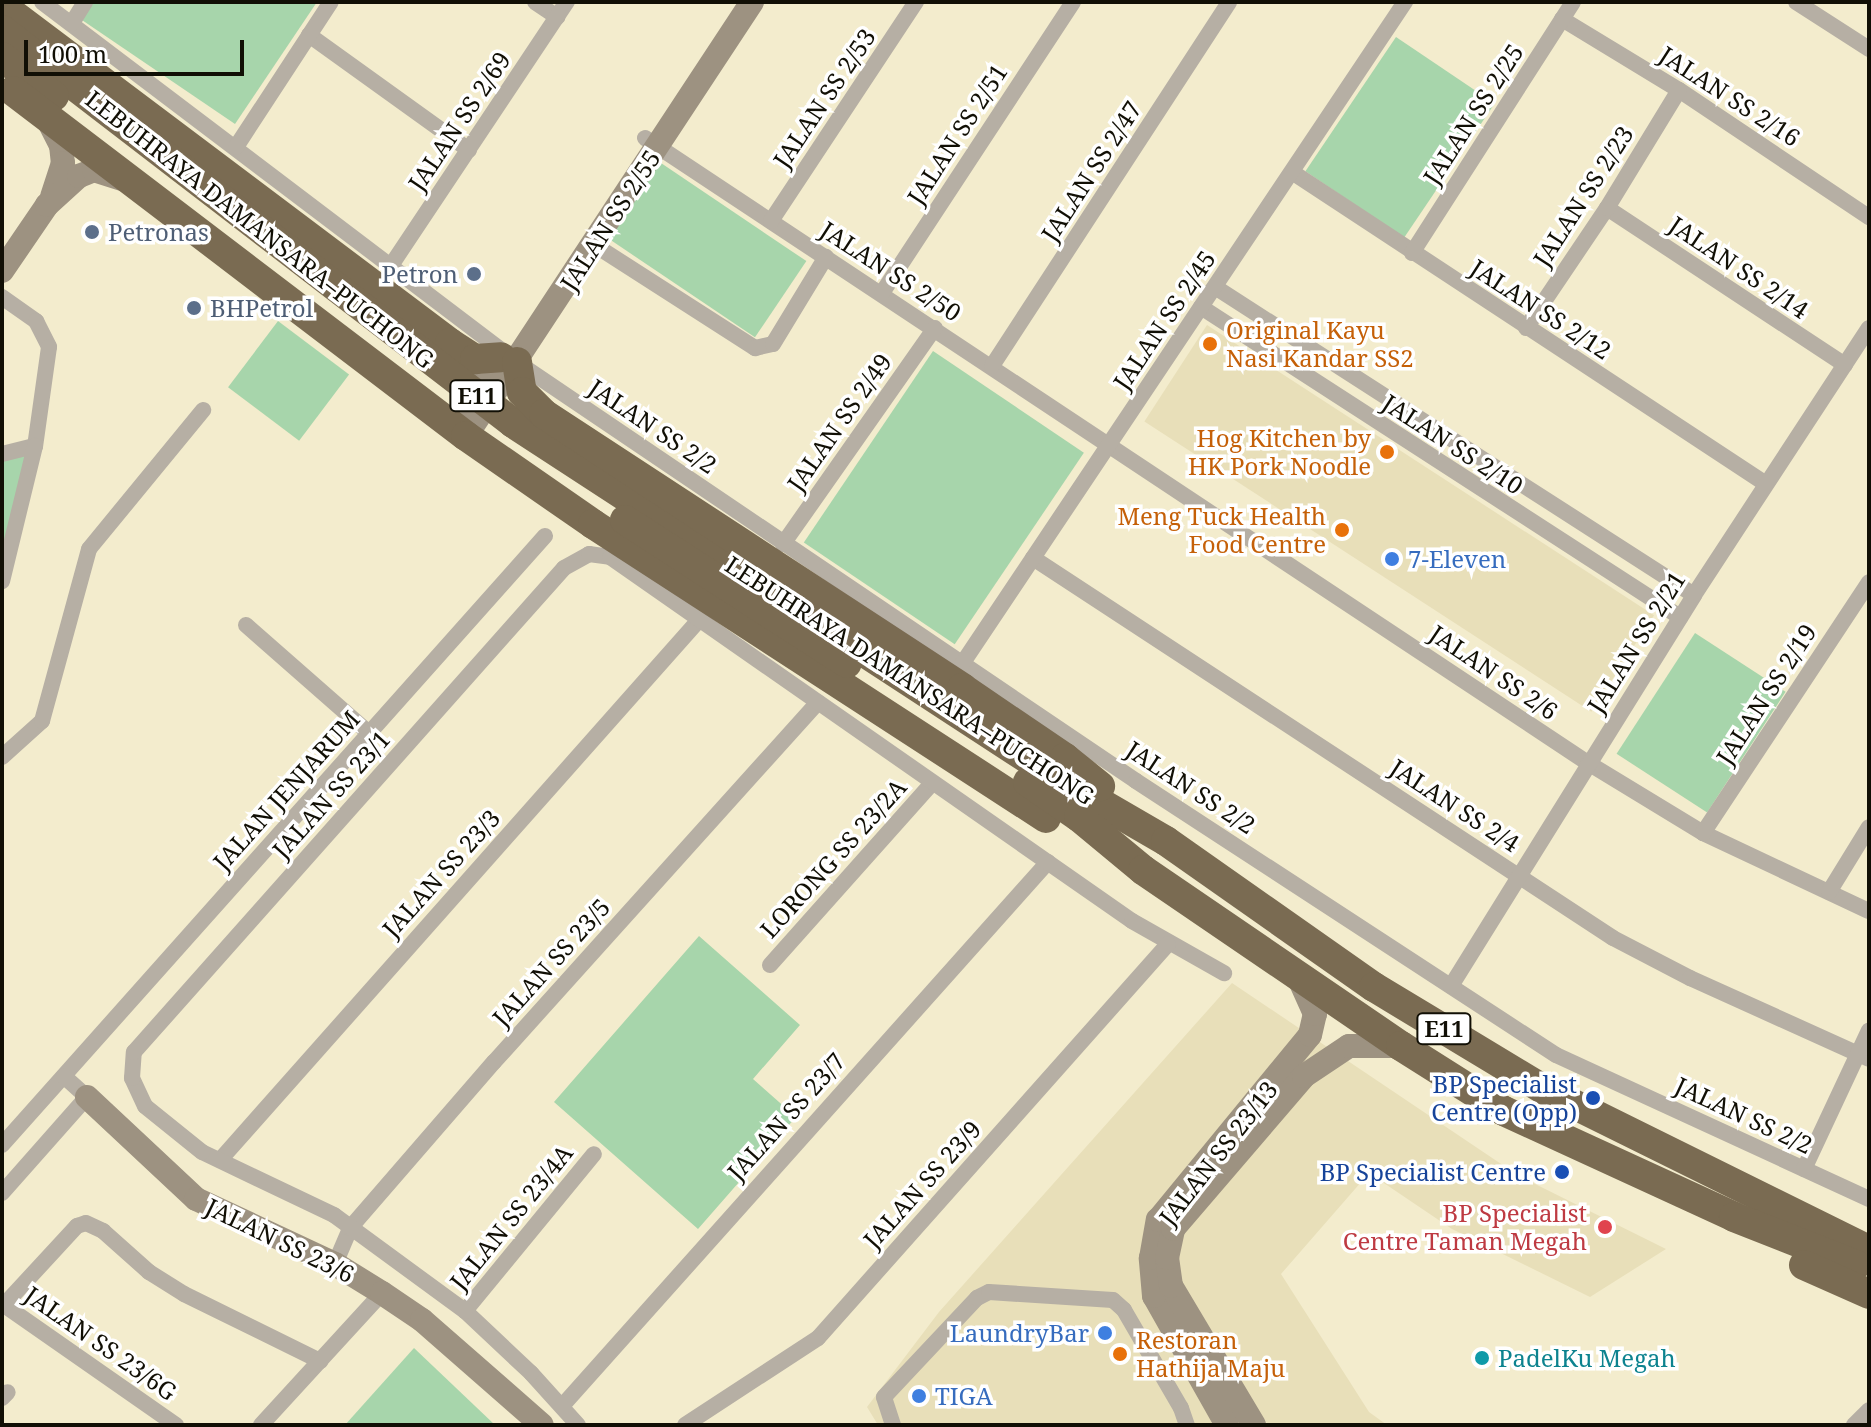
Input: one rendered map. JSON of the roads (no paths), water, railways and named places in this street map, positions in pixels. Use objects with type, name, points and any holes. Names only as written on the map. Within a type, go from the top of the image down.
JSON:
[{"type":"highway","points":[[2,6],[450,343],[475,359],[507,357],[528,402],[1053,749],[1166,841]]},
{"type":"highway","name":"LEBUHRAYA DAMANSARA–PUCHONG","points":[[2,30],[513,423],[971,732],[1143,870],[1401,1046],[1504,1111],[1734,1217],[1867,1260]]},
{"type":"highway","name":"LEBUHRAYA DAMANSARA–PUCHONG","points":[[2,57],[503,437],[971,732],[1166,841],[1374,987],[1531,1082],[1741,1185],[1867,1260]]},
{"type":"highway","points":[[2,82],[127,181],[497,458],[952,759],[1073,834],[1143,870]]},
{"type":"highway","points":[[420,402],[443,393],[455,379],[456,360],[450,343]]},
{"type":"highway","points":[[497,458],[493,444],[495,422],[513,405],[528,402]]},
{"type":"street","name":"JALAN SS 2/2","points":[[42,2],[236,147],[507,357],[962,664],[1556,1055],[1869,1199]]},
{"type":"street","points":[[72,23],[85,2]]},
{"type":"street","points":[[236,147],[331,2]]},
{"type":"street","points":[[535,2],[557,17]]},
{"type":"street","name":"JALAN SS 2/69","points":[[390,267],[567,2]]},
{"type":"street","name":"JALAN SS 2/55","points":[[507,357],[593,244],[735,2]]},
{"type":"street","name":"JALAN SS 2/55","points":[[458,431],[651,142],[752,2]]},
{"type":"street","name":"JALAN SS 2/53","points":[[771,221],[916,2]]},
{"type":"street","name":"JALAN SS 2/51","points":[[882,293],[1073,2]]},
{"type":"street","name":"JALAN SS 2/47","points":[[992,366],[1229,2]]},
{"type":"street","name":"JALAN SS 2/45","points":[[962,664],[1405,2]]},
{"type":"street","name":"JALAN SS 2/25","points":[[1412,253],[1573,2]]},
{"type":"street","points":[[1796,2],[1869,49]]},
{"type":"street","name":"JALAN SS 2/16","points":[[1562,19],[1679,90],[1869,217]]},
{"type":"street","points":[[309,35],[469,150]]},
{"type":"street","name":"JALAN SS 2/23","points":[[1526,328],[1607,208],[1679,90]]},
{"type":"street","points":[[2,271],[47,205],[61,177],[61,145],[46,117]]},
{"type":"street","name":"JALAN SS 2/50","points":[[651,142],[1110,443]]},
{"type":"street","points":[[47,205],[86,171],[103,171],[127,181]]},
{"type":"street","name":"JALAN SS 2/12","points":[[1292,172],[1766,484]]},
{"type":"street","name":"JALAN SS 2/14","points":[[1607,208],[1845,365]]},
{"type":"street","points":[[593,244],[755,348],[773,344],[826,257]]},
{"type":"street","name":"JALAN SS 2/10","points":[[1215,287],[1694,595]]},
{"type":"street","points":[[2,297],[36,321],[49,347],[35,446],[2,581]]},
{"type":"street","name":"JALAN SS 2/10","points":[[1201,307],[1680,617]]},
{"type":"street","name":"JALAN SS 2/49","points":[[783,544],[935,328]]},
{"type":"street","name":"JALAN SS 2/21","points":[[1451,986],[1680,617],[1869,328]]},
{"type":"street","points":[[2,757],[42,721],[89,549],[203,410]]},
{"type":"street","name":"JALAN SS 2/6","points":[[1110,443],[1588,763],[1703,833],[1869,911]]},
{"type":"street","points":[[2,454],[35,446]]},
{"type":"street","name":"JALAN JENJARUM","points":[[2,1145],[545,536]]},
{"type":"street","name":"JALAN SS 23/1","points":[[220,1160],[202,1152],[145,1106],[132,1078],[134,1052],[564,568],[589,554],[610,557],[699,620]]},
{"type":"street","name":"JALAN SS 2/4","points":[[1033,558],[1613,938],[1690,978],[1863,1056]]},
{"type":"street","name":"JALAN SS 2/19","points":[[1703,833],[1869,582]]},
{"type":"street","points":[[699,620],[1168,944],[1224,973]]},
{"type":"street","name":"JALAN SS 23/3","points":[[220,1160],[699,620]]},
{"type":"street","points":[[246,625],[369,733]]},
{"type":"street","name":"JALAN SS 23/5","points":[[335,1264],[350,1228],[494,1062],[818,702]]},
{"type":"street","name":"LORONG SS 23/2A","points":[[770,965],[932,783]]},
{"type":"street","points":[[1829,892],[1869,827]]},
{"type":"street","name":"JALAN SS 23/7","points":[[563,1405],[1048,862]]},
{"type":"street","name":"JALAN SS 23/9","points":[[685,1425],[818,1338],[1168,944]]},
{"type":"street","name":"JALAN SS 23/13","points":[[1227,1425],[1154,1296],[1151,1258],[1158,1220],[1310,1035],[1315,1014],[1296,973]]},
{"type":"street","points":[[1804,1169],[1863,1056],[1869,1030]]},
{"type":"street","name":"JALAN SS 23/13","points":[[1254,1425],[1171,1286],[1167,1258],[1173,1229],[1312,1069],[1349,1046],[1401,1046]]},
{"type":"street","points":[[2,1193],[87,1097],[64,1076]]},
{"type":"street","name":"JALAN SS 23/6","points":[[87,1097],[196,1199],[335,1264],[382,1293],[422,1320],[542,1425]]},
{"type":"street","name":"JALAN SS 23/4A","points":[[465,1311],[594,1154]]},
{"type":"street","points":[[220,1160],[334,1215],[465,1311],[563,1405],[578,1425]]},
{"type":"street","name":"JALAN SS 23/6G","points":[[176,1425],[4,1305],[77,1226],[86,1223],[103,1231],[149,1272],[184,1294],[320,1361]]},
{"type":"street","points":[[893,1425],[884,1397],[977,1298],[989,1292],[1113,1300],[1124,1310],[1181,1408],[1187,1425]]},
{"type":"street","points":[[261,1425],[382,1293]]},
{"type":"street","points":[[1854,1425],[1869,1410]]},
{"type":"place","name":"Petronas","points":[[92,232]]},
{"type":"place","name":"Petron","points":[[474,274]]},
{"type":"place","name":"BHPetrol","points":[[194,308]]},
{"type":"place","name":"Original Kayu Nasi Kandar SS2","points":[[1210,344]]},
{"type":"place","name":"Hog Kitchen by HK Pork Noodle","points":[[1387,452]]},
{"type":"place","name":"Meng Tuck Health Food Centre","points":[[1342,530]]},
{"type":"place","name":"7-Eleven","points":[[1392,559]]},
{"type":"place","name":"BP Specialist Centre (Opp)","points":[[1593,1098]]},
{"type":"place","name":"BP Specialist Centre","points":[[1562,1172]]},
{"type":"place","name":"BP Specialist Centre Taman Megah","points":[[1605,1227]]},
{"type":"place","name":"LaundryBar","points":[[1105,1333]]},
{"type":"place","name":"Restoran Hathija Maju","points":[[1120,1354]]},
{"type":"place","name":"PadelKu Megah","points":[[1482,1358]]},
{"type":"place","name":"TIGA","points":[[919,1396]]}]
